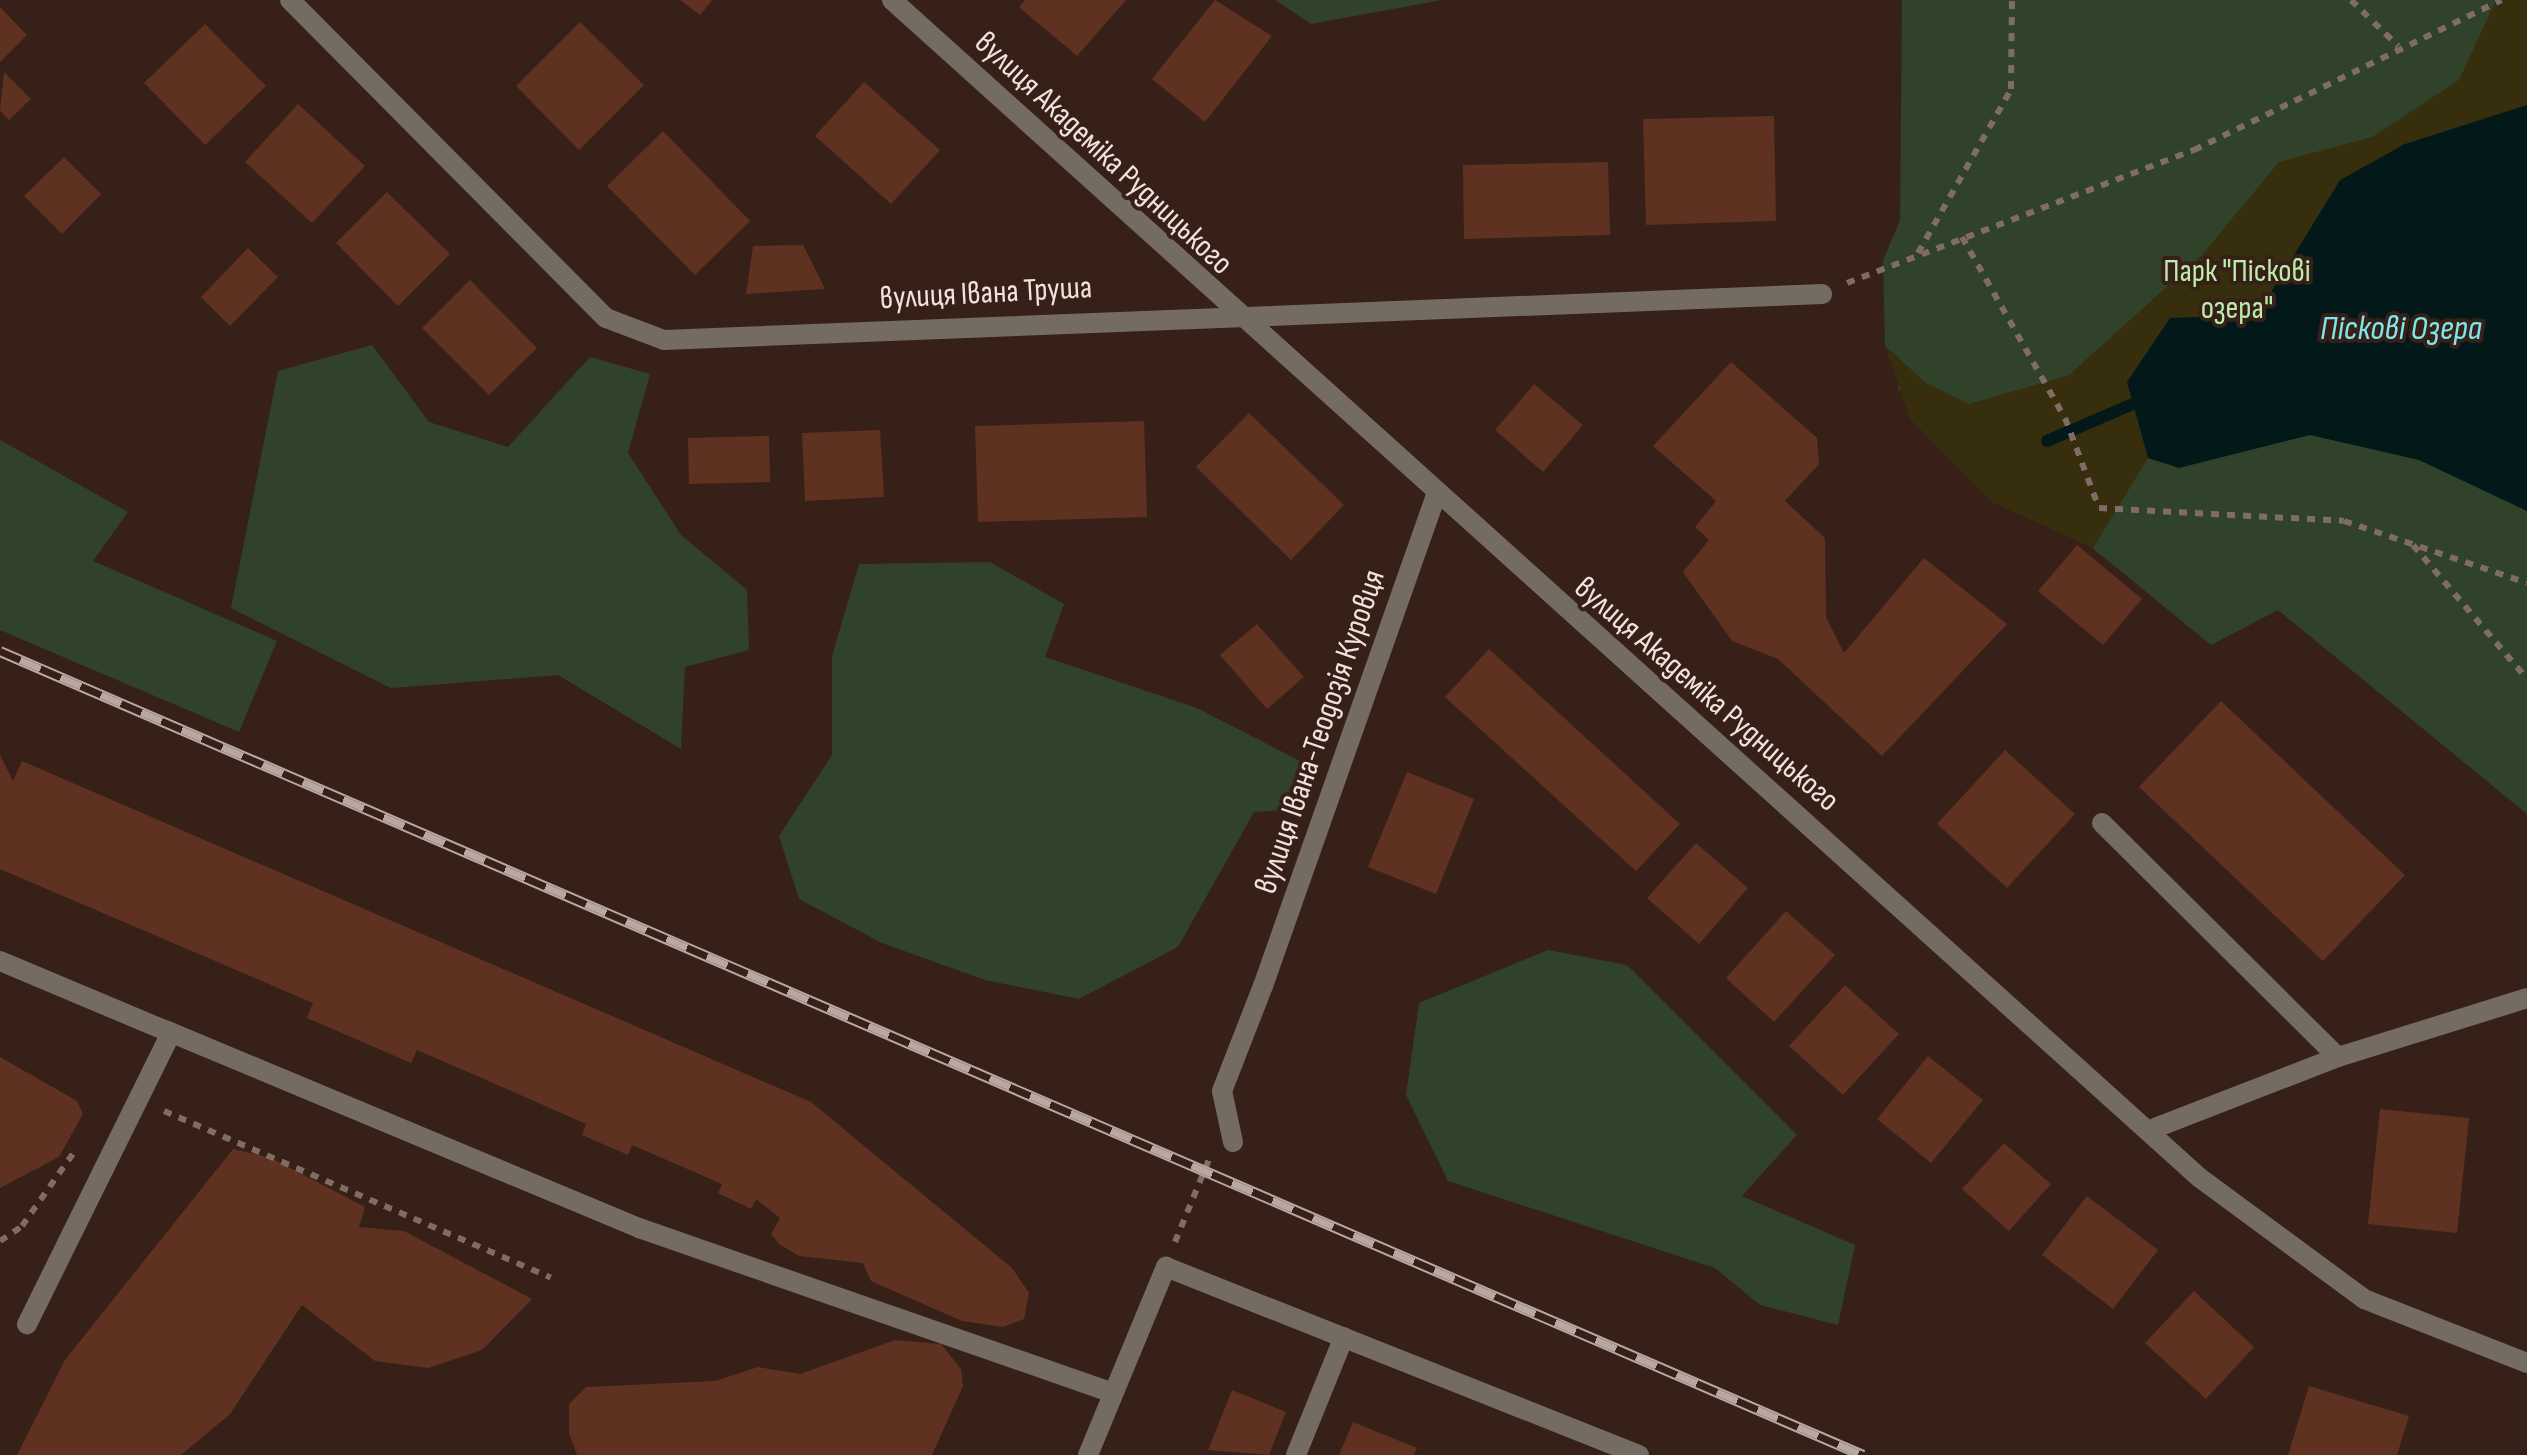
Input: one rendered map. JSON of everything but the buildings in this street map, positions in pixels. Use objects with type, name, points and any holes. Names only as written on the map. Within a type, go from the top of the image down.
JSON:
[{"type":"street","name":"вулиця Івана Труша","points":[[290,0],[606,318],[664,340],[1230,312],[1822,294]]},
{"type":"street","name":"вулиця Академіка Рудницького","points":[[892,0],[1435,498],[2155,1128],[2200,1178],[2364,1300],[2527,1363]]},
{"type":"street","name":"вулиця Івана-Теодозія Куровця","points":[[1233,1142],[1222,1090],[1435,498]]},
{"type":"street","points":[[2102,823],[2338,1056]]},
{"type":"street","points":[[0,960],[639,1228],[1113,1393]]},
{"type":"street","points":[[2155,1128],[2338,1056],[2527,998]]},
{"type":"street","points":[[27,1324],[142,1103],[171,1032]]},
{"type":"street","points":[[1088,1455],[1166,1267],[1626,1452]]},
{"type":"street","points":[[1296,1455],[1344,1337]]},
{"type":"path","points":[[1918,253],[2011,89],[2012,0]]},
{"type":"path","points":[[2351,0],[2398,46]]},
{"type":"path","points":[[1822,294],[1918,253],[2194,150],[2398,46],[2501,0]]},
{"type":"path","points":[[1962,236],[2065,418],[2098,508],[2344,521],[2527,583]]},
{"type":"path","points":[[2412,544],[2527,678]]},
{"type":"path","points":[[142,1103],[279,1154],[551,1278]]},
{"type":"path","points":[[0,1242],[22,1226],[87,1133]]},
{"type":"path","points":[[1174,1245],[1198,1188]]},
{"type":"green space","points":[[1275,0],[1442,0],[1311,24]]},
{"type":"green space","name":"Парк \"Піскові озера\"","points":[[1902,0],[2527,0],[2527,814],[2278,610],[2211,645],[1898,389],[1899,358],[1885,346],[1883,260],[1900,220]]},
{"type":"green space","points":[[372,345],[429,422],[508,447],[590,357],[650,374],[628,453],[681,535],[747,590],[749,650],[685,667],[681,749],[558,675],[391,688],[231,608],[278,371]]},
{"type":"green space","points":[[0,440],[128,512],[93,561],[277,641],[239,732],[0,630]]},
{"type":"green space","points":[[990,562],[1064,604],[1045,657],[1197,708],[1306,764],[1286,810],[1254,812],[1178,947],[1079,999],[985,980],[882,943],[799,899],[779,836],[832,755],[832,656],[859,564]]},
{"type":"green space","points":[[1548,950],[1627,965],[1797,1135],[1742,1196],[1855,1245],[1838,1325],[1760,1305],[1715,1268],[1448,1181],[1406,1095],[1419,1003]]},
{"type":"sand","points":[[2496,0],[2527,0],[2527,105],[2340,180],[2257,315],[2127,382],[2148,458],[2093,548],[1992,502],[1910,419],[1885,346],[1926,383],[1969,404],[2069,375],[2201,256],[2279,162],[2372,137],[2459,80]]},
{"type":"water","name":"Піскові Озера","points":[[2527,105],[2527,511],[2419,460],[2310,435],[2179,468],[2148,458],[2127,382],[2170,318],[2257,315],[2340,180],[2405,144]]},
{"type":"waterway","points":[[2047,441],[2133,404]]},
{"type":"railway","points":[[0,651],[1863,1455]]}]
